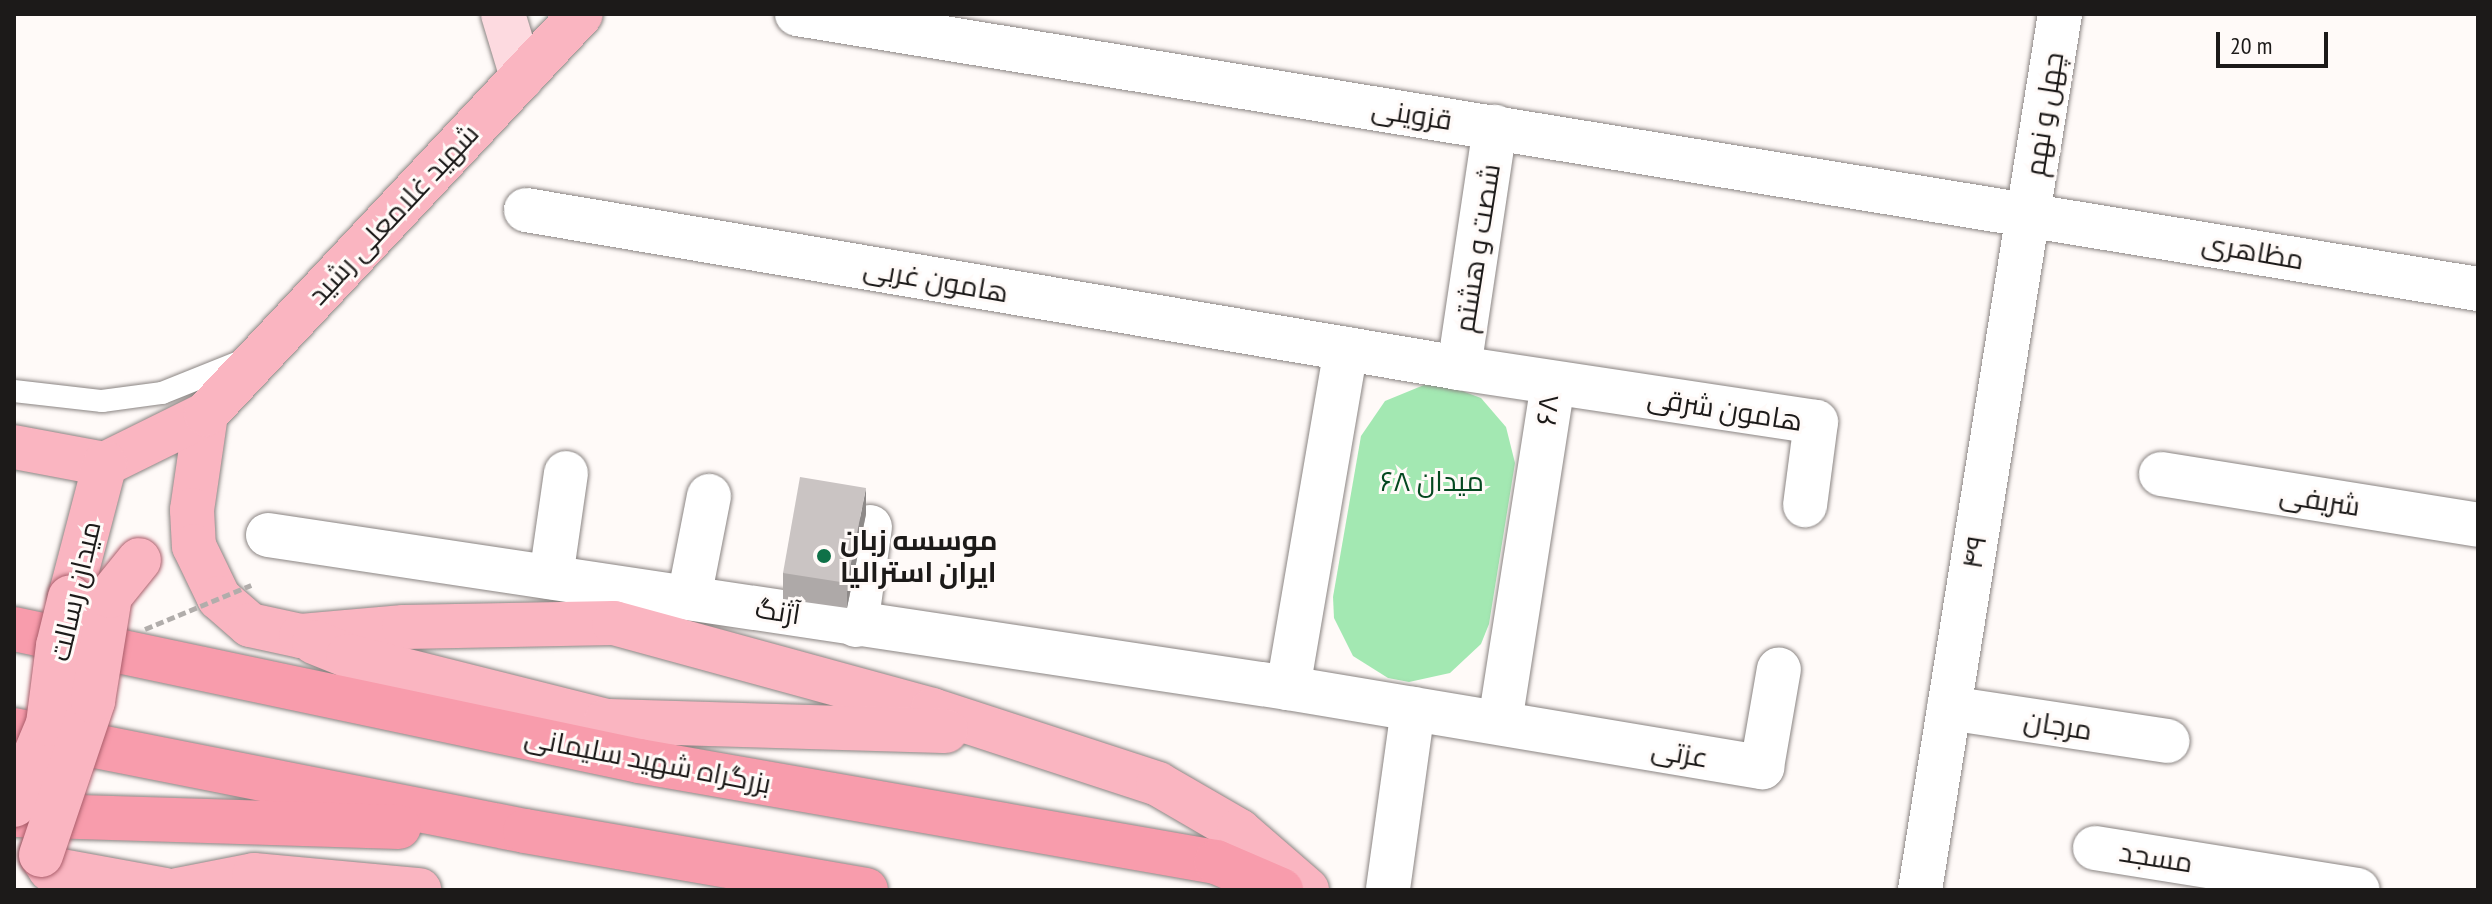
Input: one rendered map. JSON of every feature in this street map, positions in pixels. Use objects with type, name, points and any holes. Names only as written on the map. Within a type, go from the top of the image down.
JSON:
[{"type":"highway","name":"بزرگراه شهید سلیمانی","points":[[14,629],[639,761],[1216,862],[1281,890]]},
{"type":"highway","points":[[14,730],[525,831],[866,890]]},
{"type":"highway","points":[[14,815],[525,831]]},
{"type":"main road","points":[[503,14],[522,77]]},
{"type":"main road","name":"شهید غلامعلی رشید","points":[[105,464],[206,414],[581,14]]},
{"type":"main road","points":[[206,414],[192,510],[194,546],[219,598],[250,625],[301,636],[348,656],[606,721],[997,734]]},
{"type":"main road","points":[[14,447],[105,464]]},
{"type":"main road","name":"میدان رسالت","points":[[14,805],[48,724],[58,646],[105,464]]},
{"type":"main road","points":[[165,890],[50,869],[41,855],[93,701],[110,596],[139,560],[194,546]]},
{"type":"main road","points":[[301,636],[404,627],[614,623],[932,710],[997,734],[1079,754],[1158,784],[1239,831],[1307,890]]},
{"type":"main road","points":[[177,890],[254,875],[405,889]]},
{"type":"street","name":"قزوینی","points":[[797,14],[2028,213]]},
{"type":"street","name":"چهل و نهم","points":[[2028,213],[2060,14]]},
{"type":"street","name":"شصت و هشتم","points":[[1459,368],[1495,127]]},
{"type":"street","name":"هامون غربی","points":[[526,210],[1346,349]]},
{"type":"street","name":"مظاهری","points":[[2028,213],[2478,289]]},
{"type":"street","name":"۴۹","points":[[1920,890],[2028,213]]},
{"type":"street","name":"۶۸","points":[[1346,349],[1553,383],[1500,722]]},
{"type":"street","points":[[1346,349],[1288,688],[1500,722]]},
{"type":"street","name":"هامون شرقی","points":[[1553,383],[1816,422],[1805,505]]},
{"type":"street","points":[[551,577],[566,473]]},
{"type":"street","name":"شریفی","points":[[2161,474],[2478,525]]},
{"type":"street","points":[[689,598],[709,496]]},
{"type":"street","points":[[856,625],[870,527]]},
{"type":"street","name":"آژنگ","points":[[268,535],[1288,688]]},
{"type":"street","name":"عزتی","points":[[1500,722],[1762,767],[1779,669]]},
{"type":"street","name":"مرجان","points":[[1949,708],[2168,741]]},
{"type":"street","points":[[1388,889],[1413,709]]},
{"type":"street","name":"مسجد","points":[[2095,848],[2358,890]]},
{"type":"lane","points":[[14,391],[102,401],[162,393],[264,352]]},
{"type":"green space","name":"میدان ۶۸","points":[[1424,385],[1446,385],[1481,398],[1506,427],[1515,463],[1489,624],[1481,644],[1450,673],[1409,682],[1388,678],[1353,656],[1334,618],[1333,597],[1361,436],[1385,401]]},
{"type":"building","name":"موسسه زبان ایران استرالیا","points":[[800,477],[866,488],[847,583],[783,573]]},
{"type":"place","name":"موسسه زبان ایران استرالیا","points":[[824,556]]}]
